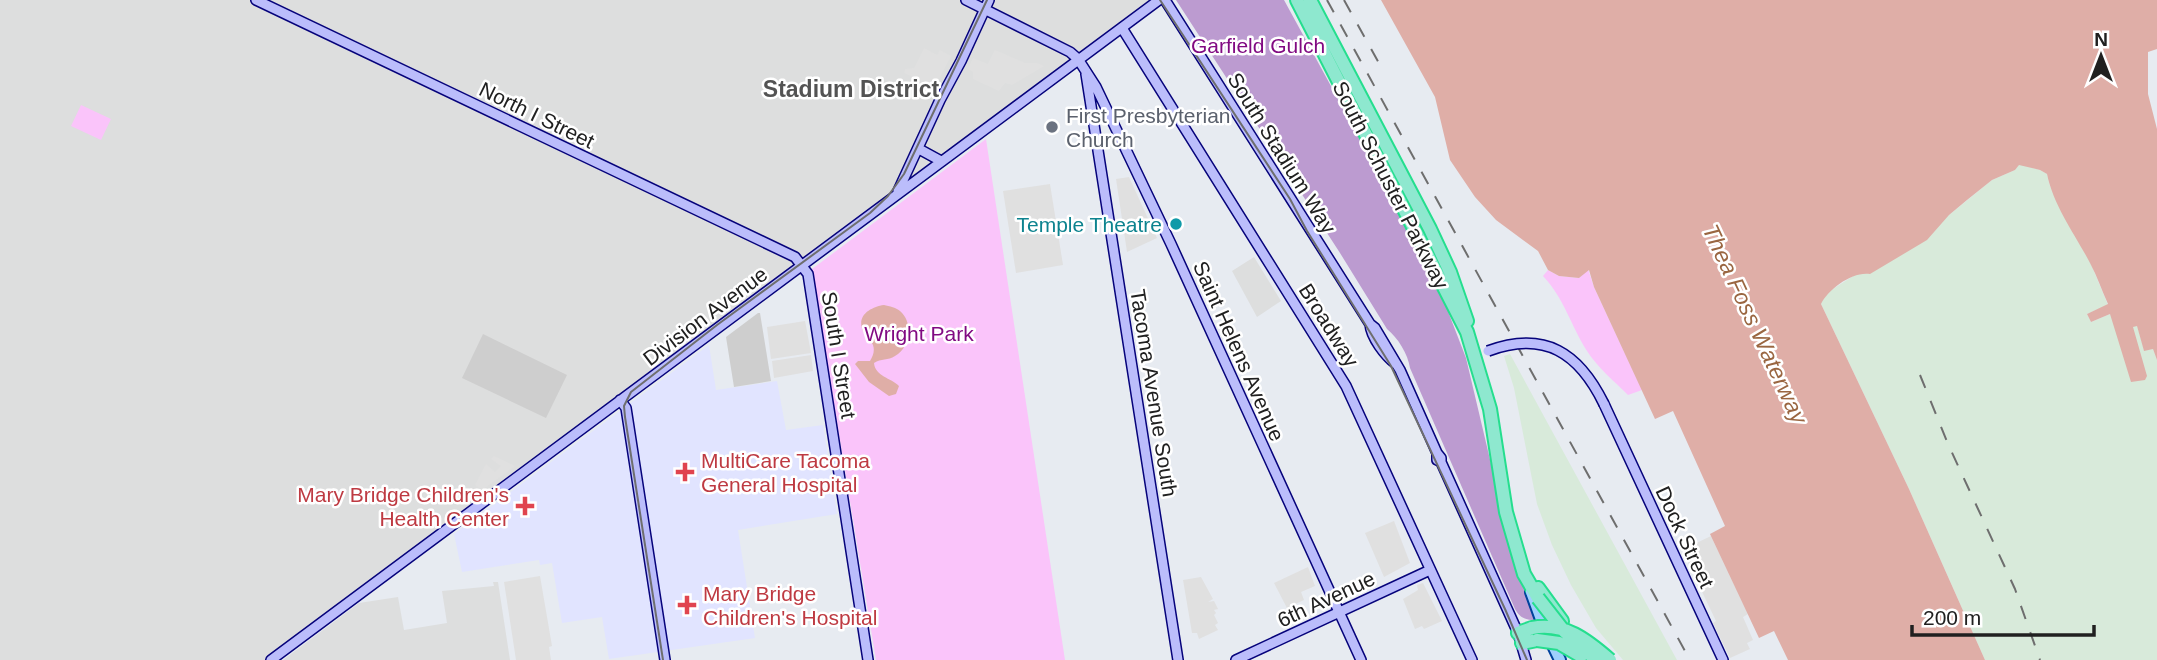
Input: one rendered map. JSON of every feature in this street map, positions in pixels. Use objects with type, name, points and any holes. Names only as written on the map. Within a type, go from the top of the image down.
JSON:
[{"type":"highway","name":"South Schuster Parkway","points":[[1297,0],[1467,332],[1481,354],[1506,512],[1524,573]]},
{"type":"highway","name":"South Schuster Parkway","points":[[1310,0],[1430,229],[1467,318],[1467,332]]},
{"type":"highway","name":"South Schuster Parkway","points":[[1504,491],[1527,565],[1540,596]]},
{"type":"highway","points":[[1524,573],[1563,630],[1596,660]]},
{"type":"highway","points":[[1540,596],[1550,602],[1568,629],[1602,660]]},
{"type":"highway","points":[[1524,650],[1535,634],[1549,626],[1569,631],[1591,643],[1610,660]]},
{"type":"highway","points":[[1535,634],[1559,643],[1586,660]]},
{"type":"main road","name":"North I Street","points":[[256,0],[795,257],[801,266]]},
{"type":"main road","points":[[966,0],[987,4],[1079,59]]},
{"type":"main road","name":"Division Avenue","points":[[271,660],[1158,0]]},
{"type":"main road","name":"South Stadium Way","points":[[1165,0],[1396,364],[1524,650]]},
{"type":"main road","points":[[898,192],[987,4]]},
{"type":"main road","name":"Broadway","points":[[1122,28],[1346,386],[1472,660]]},
{"type":"main road","name":"Saint Helens Avenue","points":[[1079,59],[1103,102],[1176,253],[1361,660]]},
{"type":"main road","name":"Tacoma Avenue South","points":[[1085,70],[1178,660]]},
{"type":"main road","name":"Tacoma Avenue South","points":[[1096,131],[1103,102]]},
{"type":"main road","points":[[919,149],[941,161]]},
{"type":"main road","name":"South I Street","points":[[801,266],[808,274],[868,660]]},
{"type":"main road","name":"Dock Street","points":[[1481,354],[1509,345],[1533,344],[1560,352],[1585,370],[1616,429],[1723,660]]},
{"type":"main road","points":[[620,400],[626,408],[665,660]]},
{"type":"main road","name":"6th Avenue","points":[[1236,660],[1430,570]]},
{"type":"main road","name":"South Schuster Parkway","points":[[1524,573],[1553,648],[1567,659]]},
{"type":"main road","name":"South Schuster Parkway","points":[[1540,596],[1567,659]]},
{"type":"shaded area","points":[[0,0],[1158,0],[271,660],[0,660]]},
{"type":"shaded area","points":[[924,48],[937,55],[940,50],[951,56],[935,87],[904,73],[905,69],[914,68]]},
{"type":"shaded area","points":[[995,50],[1025,63],[1044,66],[1012,85],[1005,83],[999,91],[973,79],[973,72],[968,69],[973,58],[988,64]]},
{"type":"shaded area","points":[[2019,164],[2047,174],[2050,186],[2091,264],[2108,305],[2087,314],[2091,322],[2110,314],[2137,325],[2144,350],[2153,349],[2157,360],[2157,660],[1985,660],[1909,489],[1821,304],[1825,294],[1949,215],[1992,180],[2015,170]]},
{"type":"shaded area","points":[[1129,177],[1157,238],[1127,252],[1116,179]]},
{"type":"shaded area","points":[[1050,184],[1063,265],[1016,273],[1003,191]]},
{"type":"shaded area","points":[[1254,257],[1281,301],[1257,317],[1232,271]]},
{"type":"shaded area","points":[[758,313],[771,381],[734,387],[726,337]]},
{"type":"shaded area","points":[[805,321],[811,353],[771,359],[767,327]]},
{"type":"shaded area","points":[[483,334],[567,375],[546,418],[462,378]]},
{"type":"shaded area","name":"MultiCare Tacoma General Hospital","points":[[709,345],[716,390],[777,381],[786,430],[823,425],[837,514],[738,530],[755,638],[609,659],[602,617],[562,623],[552,563],[540,565],[539,560],[462,572],[454,534]]},
{"type":"shaded area","points":[[1510,354],[1677,660],[1623,660],[1596,628],[1571,585],[1537,504],[1514,388],[1504,356]]},
{"type":"shaded area","points":[[811,355],[813,371],[774,378],[772,361]]},
{"type":"shaded area","points":[[494,456],[515,466],[482,490],[475,485],[486,464],[495,472],[501,466],[491,459]]},
{"type":"shaded area","points":[[1394,521],[1410,563],[1384,577],[1365,533]]},
{"type":"shaded area","points":[[1711,536],[1748,614],[1743,617],[1753,640],[1747,643],[1750,649],[1730,658],[1713,623],[1716,621],[1682,550]]},
{"type":"shaded area","points":[[1308,567],[1315,586],[1301,592],[1304,600],[1287,608],[1274,583]]},
{"type":"shaded area","points":[[540,576],[552,646],[549,647],[551,660],[516,660],[504,582]]},
{"type":"shaded area","points":[[1201,577],[1213,599],[1208,602],[1214,601],[1218,609],[1214,610],[1214,615],[1218,630],[1199,639],[1197,633],[1192,633],[1183,580]]},
{"type":"shaded area","points":[[493,582],[498,582],[510,660],[283,660],[359,603],[398,597],[404,630],[447,623],[442,591],[494,586]]},
{"type":"shaded area","points":[[1423,583],[1442,621],[1424,629],[1422,626],[1415,629],[1403,599],[1418,590],[1417,585]]},
{"type":"green space","name":"Garfield Gulch","points":[[1176,0],[1284,0],[1421,251],[1444,301],[1466,358],[1514,561],[1536,620],[1523,618],[1515,609],[1402,347],[1387,329]]},
{"type":"green space","points":[[81,105],[111,119],[101,140],[71,126]]},
{"type":"green space","name":"Wright Park","points":[[986,139],[1065,660],[876,660],[812,269]]},
{"type":"green space","points":[[1588,269],[1642,390],[1628,395],[1596,363],[1581,342],[1556,293],[1543,276],[1548,270],[1559,276],[1579,278]]},
{"type":"water","name":"Thea Foss Waterway","points":[[1381,0],[2157,0],[2157,49],[2148,52],[2148,94],[2157,129],[2157,360],[2153,349],[2144,351],[2137,326],[2133,327],[2147,376],[2145,380],[2131,382],[2110,314],[2091,322],[2087,314],[2108,304],[2093,268],[2060,209],[2047,174],[2019,165],[2015,170],[1992,180],[1967,200],[1949,215],[1927,240],[1870,274],[1856,275],[1842,282],[1821,304],[1909,489],[1985,660],[1788,660],[1774,631],[1759,638],[1710,534],[1725,526],[1673,411],[1655,419],[1594,287],[1589,270],[1579,278],[1559,276],[1548,270],[1538,251],[1496,220],[1475,197],[1450,160],[1435,97]]},
{"type":"water","points":[[884,305],[900,311],[909,328],[907,341],[900,352],[892,358],[874,363],[880,374],[899,386],[896,394],[889,396],[869,382],[855,364],[858,361],[870,361],[874,351],[861,325],[863,316]]},
{"type":"tram line","points":[[663,660],[624,406],[631,392],[870,213],[888,196],[904,174],[987,0]]},
{"type":"tram line","points":[[1160,0],[1290,199],[1391,366],[1527,660]]},
{"type":"railway","points":[[1327,0],[1690,660]]},
{"type":"railway","points":[[1344,0],[1380,65]]},
{"type":"railway","points":[[1920,375],[1948,444],[2015,589],[2040,660]]},
{"type":"place","name":"First Presbyterian Church","points":[[1052,127]]},
{"type":"place","name":"Temple Theatre","points":[[1176,224]]},
{"type":"place","name":"MultiCare Tacoma General Hospital","points":[[685,472]]},
{"type":"place","name":"Mary Bridge Children's Health Center","points":[[525,506]]},
{"type":"place","name":"Mary Bridge Children's Hospital","points":[[687,605]]},
{"type":"district","name":"Stadium District","points":[[851,89]]}]
